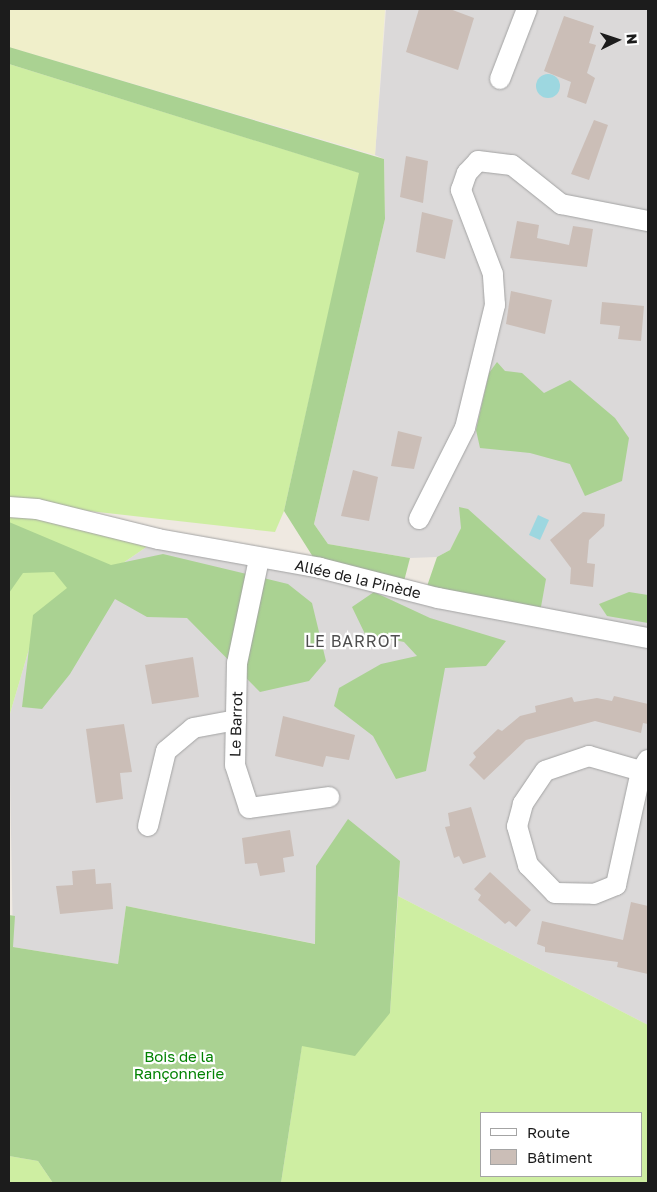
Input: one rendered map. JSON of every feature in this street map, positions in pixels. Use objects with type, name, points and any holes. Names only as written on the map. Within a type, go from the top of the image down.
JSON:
[{"type":"street","points":[[500,79],[526,9]]},
{"type":"street","points":[[419,519],[465,428],[495,305],[493,274],[461,190],[467,173],[478,161],[512,165],[562,204],[648,221]]},
{"type":"street","name":"Allée de la Pinède","points":[[9,507],[37,509],[259,559],[648,638]]},
{"type":"street","name":"Le Barrot","points":[[259,559],[237,663],[234,765],[249,808],[329,797]]},
{"type":"street","points":[[148,826],[166,751],[194,728],[236,720]]},
{"type":"street","points":[[589,756],[645,766],[616,885],[594,894],[555,893],[528,866],[517,826],[523,804],[545,771],[589,756]]},
{"type":"shaded area","points":[[386,9],[648,9],[648,1025],[398,896],[400,861],[316,866],[316,944],[126,906],[118,964],[13,947],[9,717],[37,622],[158,539],[539,618],[461,528],[450,550],[437,557],[410,558],[328,544],[314,524],[385,219],[384,159],[375,155]]},
{"type":"green space","points":[[9,9],[385,9],[375,155],[9,47]]},
{"type":"green space","points":[[9,47],[384,159],[385,219],[314,524],[328,544],[410,558],[402,589],[320,568],[284,511],[359,173],[9,64]]},
{"type":"green space","points":[[9,64],[360,173],[284,511],[275,532],[9,502]]},
{"type":"green space","points":[[497,362],[505,371],[522,373],[544,393],[570,380],[615,418],[629,438],[622,481],[585,496],[570,464],[530,453],[480,448],[476,430],[489,373]]},
{"type":"green space","points":[[459,507],[468,509],[546,579],[539,618],[424,595],[437,557],[450,550],[461,528]]},
{"type":"green space","points":[[9,511],[158,539],[37,622],[9,717]]},
{"type":"green space","points":[[9,522],[111,565],[163,554],[288,584],[312,603],[326,661],[309,681],[260,692],[187,618],[147,617],[115,599],[70,674],[42,709],[22,707],[33,615],[67,588],[54,572],[23,573],[9,593]]},
{"type":"green space","points":[[374,592],[430,618],[506,641],[486,666],[445,668],[426,771],[396,779],[373,736],[334,706],[339,688],[381,664],[417,656],[404,642],[365,634],[352,607]]},
{"type":"green space","points":[[629,592],[648,595],[648,623],[607,616],[599,604]]},
{"type":"green space","name":"Bois de la Rançonnerie","points":[[348,819],[400,861],[390,1013],[355,1056],[302,1046],[281,1183],[53,1183],[38,1161],[9,1156],[9,915],[15,916],[13,947],[118,964],[126,906],[315,944],[316,866]]},
{"type":"green space","points":[[398,896],[648,1025],[648,1183],[281,1183],[302,1045],[390,1013]]},
{"type":"green space","points":[[9,1156],[38,1161],[53,1183],[9,1183]]},
{"type":"water","points":[[548,74],[557,77],[560,86],[557,95],[548,98],[539,95],[536,86],[539,77]]},
{"type":"water","points":[[538,515],[549,520],[540,540],[529,535]]},
{"type":"building","points":[[419,9],[450,9],[474,18],[458,70],[406,52]]},
{"type":"building","points":[[564,16],[594,26],[589,43],[596,45],[587,73],[595,78],[586,104],[567,97],[571,82],[544,71]]},
{"type":"building","points":[[594,120],[608,125],[589,180],[571,174]]},
{"type":"building","points":[[406,156],[428,161],[423,203],[400,197]]},
{"type":"building","points":[[422,212],[453,220],[445,259],[416,252]]},
{"type":"building","points":[[517,221],[539,225],[537,238],[569,245],[573,226],[593,229],[587,267],[510,258]]},
{"type":"building","points":[[511,291],[552,300],[545,334],[506,324]]},
{"type":"building","points":[[602,302],[644,306],[641,341],[618,339],[620,326],[600,324]]},
{"type":"building","points":[[398,431],[422,437],[414,469],[391,466]]},
{"type":"building","points":[[353,470],[378,477],[369,521],[341,516]]},
{"type":"building","points":[[583,512],[605,514],[604,526],[589,540],[587,563],[595,564],[593,587],[570,584],[571,568],[550,540]]},
{"type":"building","points":[[193,657],[199,697],[152,704],[145,665]]},
{"type":"building","points":[[614,696],[648,704],[648,724],[643,723],[641,733],[595,721],[526,740],[484,780],[469,765],[476,757],[473,753],[498,729],[502,731],[520,716],[536,712],[535,706],[572,697],[574,702],[597,698],[612,701]]},
{"type":"building","points":[[283,716],[355,735],[349,760],[326,756],[323,767],[275,756]]},
{"type":"building","points":[[124,724],[132,772],[120,773],[123,799],[96,803],[86,729]]},
{"type":"building","points":[[471,807],[486,857],[463,864],[459,856],[454,858],[445,827],[450,826],[448,813]]},
{"type":"building","points":[[290,830],[294,856],[283,858],[285,872],[260,876],[257,863],[245,864],[242,838]]},
{"type":"building","points":[[95,869],[96,884],[111,883],[113,909],[60,914],[56,886],[73,885],[72,871]]},
{"type":"building","points":[[490,872],[531,910],[516,927],[509,921],[505,924],[478,900],[481,895],[474,889]]},
{"type":"building","points":[[631,902],[648,906],[648,974],[617,967],[618,962],[545,952],[545,947],[537,944],[542,921],[623,940]]},
{"type":"district","name":"LE BARROT","points":[[353,641]]}]
